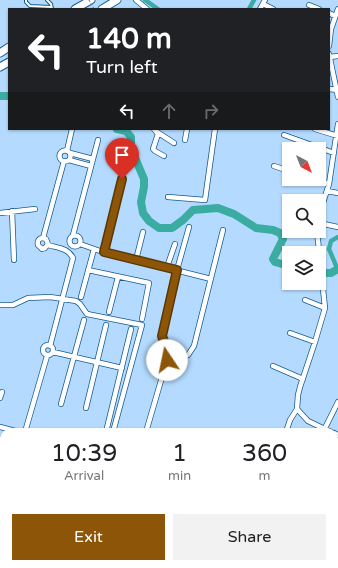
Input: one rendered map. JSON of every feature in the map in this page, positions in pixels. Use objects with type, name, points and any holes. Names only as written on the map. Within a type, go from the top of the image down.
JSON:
[{"type":"main road","points":[[77,8],[90,0]]},
{"type":"main road","points":[[106,8],[117,0]]},
{"type":"street","points":[[136,0],[146,8]]},
{"type":"street","points":[[309,5],[316,8]]},
{"type":"street","points":[[330,38],[331,29],[338,9]]},
{"type":"street","points":[[330,14],[335,16]]},
{"type":"street","points":[[330,60],[338,97]]},
{"type":"street","points":[[326,194],[335,155],[338,124]]},
{"type":"street","points":[[48,245],[44,249],[38,247],[38,241],[43,238],[67,161],[71,157],[68,152],[72,130]]},
{"type":"street","points":[[185,140],[187,130]]},
{"type":"street","points":[[168,197],[205,200],[215,130]]},
{"type":"street","points":[[318,130],[337,136]]},
{"type":"street","points":[[156,131],[174,143]]},
{"type":"street","points":[[156,131],[158,134],[153,149],[164,156]]},
{"type":"street","points":[[284,135],[335,155]]},
{"type":"street","points":[[98,140],[73,235],[70,239],[70,244],[75,246],[80,244],[104,252],[211,279]]},
{"type":"street","points":[[91,166],[67,161],[60,158],[60,155],[62,152],[68,152],[93,158]]},
{"type":"street","points":[[104,252],[125,164]]},
{"type":"street","points":[[274,166],[282,169]]},
{"type":"street","points":[[327,191],[338,193]]},
{"type":"street","points":[[0,213],[35,209]]},
{"type":"street","points":[[12,212],[14,260]]},
{"type":"street","points":[[326,224],[338,227]]},
{"type":"street","points":[[147,428],[167,360],[168,353],[162,336],[189,226]]},
{"type":"street","points":[[167,360],[188,355],[194,346],[223,230]]},
{"type":"street","points":[[136,260],[143,232]]},
{"type":"street","points":[[73,235],[79,237],[80,244]]},
{"type":"street","points":[[43,238],[47,240],[48,245]]},
{"type":"street","points":[[287,428],[290,420],[297,409],[298,395],[316,342],[325,308],[318,238]]},
{"type":"street","points":[[167,267],[175,244]]},
{"type":"street","points":[[48,245],[68,251],[73,258],[50,346],[52,347],[53,352]]},
{"type":"street","points":[[81,297],[94,249]]},
{"type":"street","points":[[88,270],[149,283],[142,319]]},
{"type":"street","points":[[109,312],[118,277]]},
{"type":"street","points":[[0,304],[13,305],[28,298],[63,298],[76,301],[80,304],[86,314],[142,325],[114,428]]},
{"type":"street","points":[[306,300],[325,308]]},
{"type":"street","points":[[62,404],[84,320]]},
{"type":"street","points":[[86,408],[106,325]]},
{"type":"street","points":[[107,428],[131,329]]},
{"type":"street","points":[[290,333],[316,342]]},
{"type":"street","points":[[47,356],[44,354],[43,349],[46,345],[50,346]]},
{"type":"street","points":[[53,352],[122,368]]},
{"type":"street","points":[[26,428],[47,356],[51,355],[53,352]]},
{"type":"street","points":[[273,366],[303,379]]},
{"type":"street","points":[[0,398],[2,392]]},
{"type":"street","points":[[325,428],[338,402]]},
{"type":"street","points":[[297,409],[308,421],[319,428]]},
{"type":"lane","points":[[26,0],[30,6],[52,8]]},
{"type":"lane","points":[[47,0],[52,8]]},
{"type":"waterway","points":[[145,0],[157,8]]},
{"type":"waterway","points":[[250,8],[254,0]]},
{"type":"waterway","points":[[0,96],[8,96]]},
{"type":"waterway","points":[[122,130],[126,131],[131,137],[131,153],[136,160],[144,179],[141,202],[143,213],[149,221],[159,228],[172,228],[193,210],[218,208],[234,214],[256,228],[273,230],[280,233],[283,239],[273,259],[275,262],[282,264]]},
{"type":"waterway","points":[[337,268],[329,249],[331,241],[338,237]]},
{"type":"waterway","points":[[326,273],[331,273],[338,269]]},
{"type":"route","points":[[122,179],[104,252],[177,270],[162,336],[168,353],[167,360]]}]
